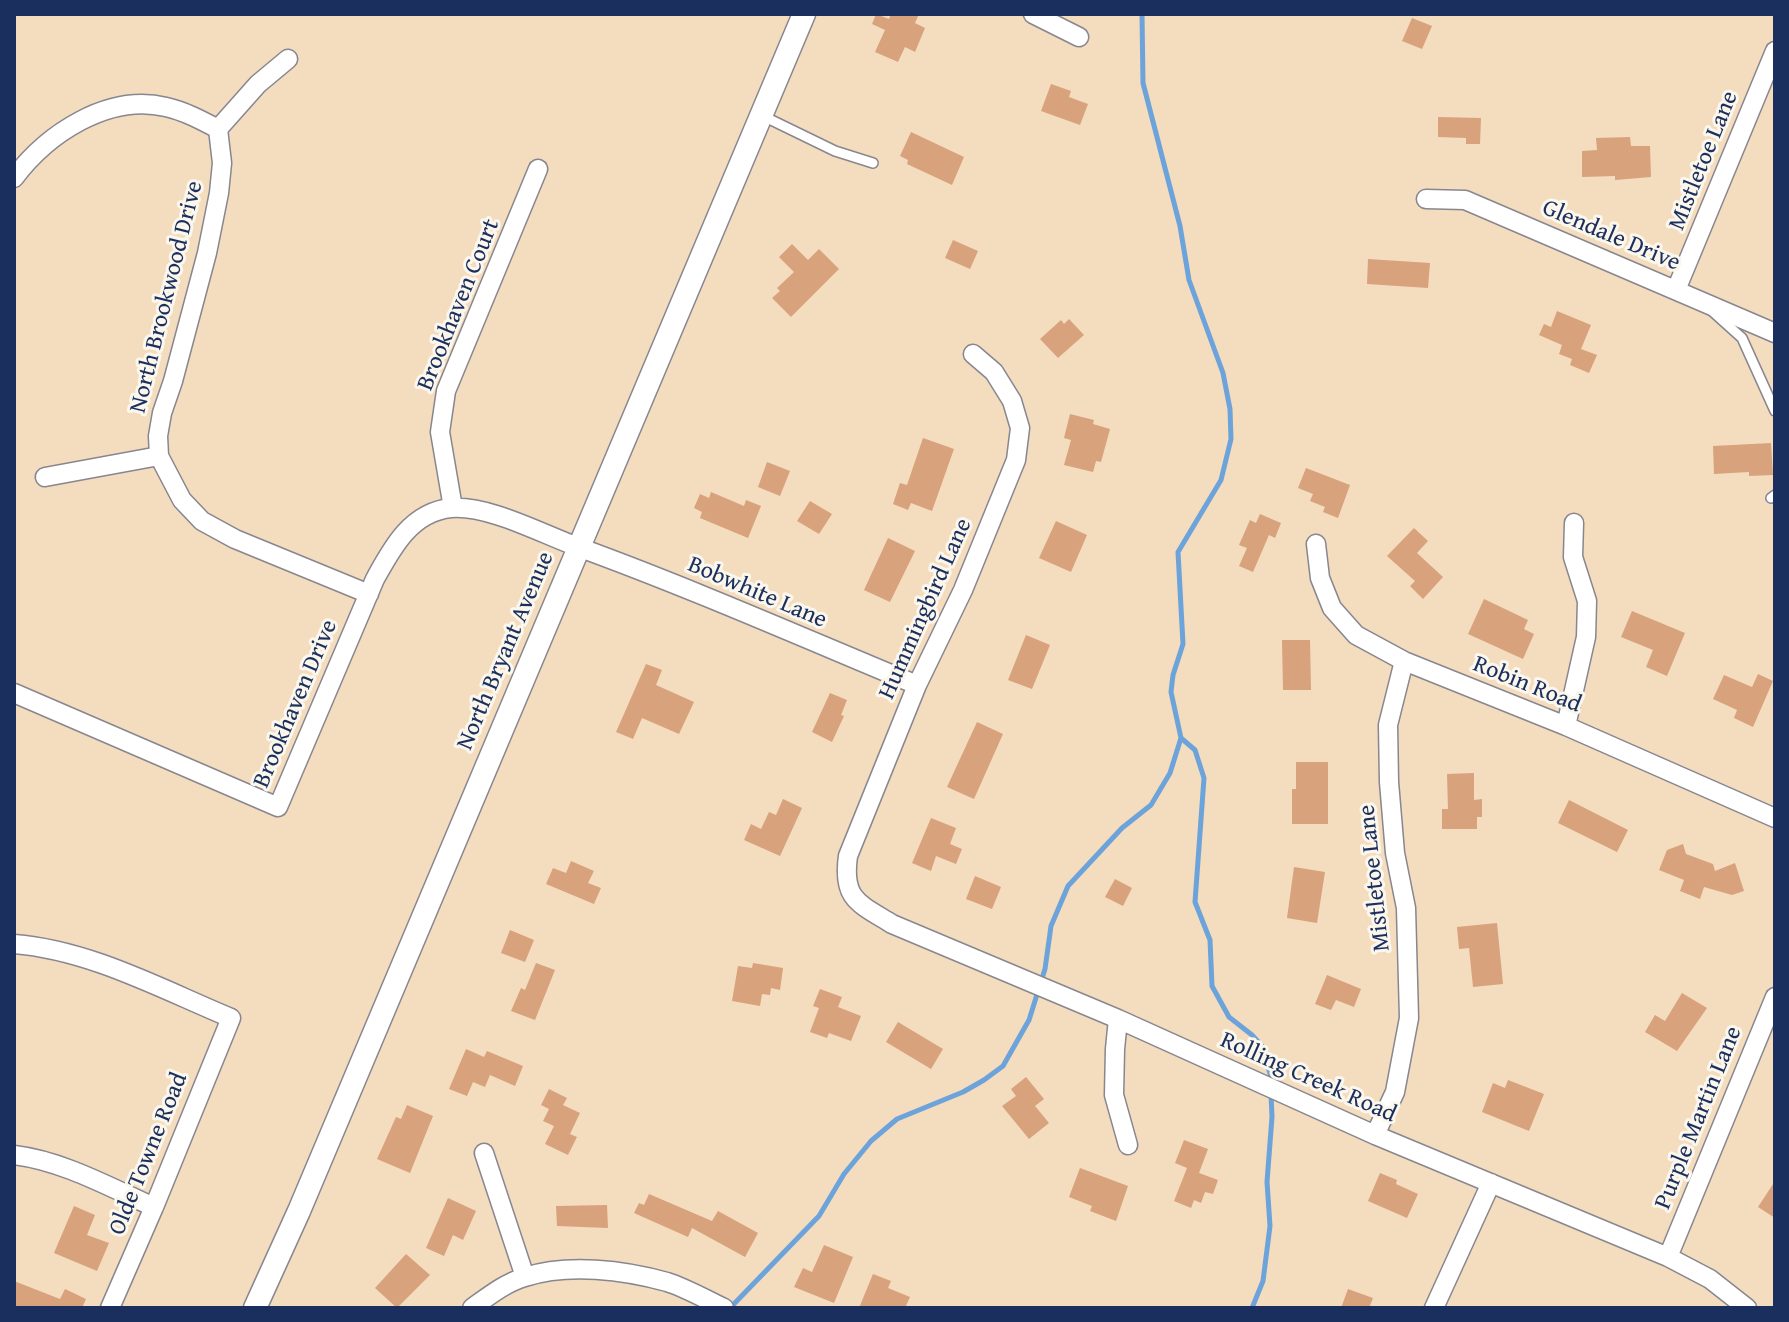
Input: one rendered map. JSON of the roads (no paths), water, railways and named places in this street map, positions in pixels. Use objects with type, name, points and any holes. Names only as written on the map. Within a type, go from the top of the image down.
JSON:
[{"type":"street","name":"North Bryant Avenue","points":[[255,1308],[299,1211],[804,14]]},
{"type":"street","points":[[1033,14],[1079,37]]},
{"type":"street","name":"Mistletoe Lane","points":[[1676,290],[1775,51]]},
{"type":"street","points":[[14,178],[24,165],[63,131],[121,105],[164,106],[218,129],[258,84],[288,59]]},
{"type":"street","name":"North Brookwood Drive","points":[[159,456],[162,413],[200,281],[219,193],[222,163],[218,129]]},
{"type":"street","name":"Brookhaven Court","points":[[453,508],[440,432],[446,391],[538,169]]},
{"type":"street","name":"Glendale Drive","points":[[1426,199],[1465,200],[1775,333]]},
{"type":"street","name":"Hummingbird Lane","points":[[850,893],[845,876],[848,856],[917,685],[963,590],[1016,460],[1020,428],[1012,401],[994,372],[973,354]]},
{"type":"street","points":[[45,477],[159,456],[182,500],[202,521],[235,539],[369,594]]},
{"type":"street","points":[[453,508],[492,515],[579,547]]},
{"type":"street","name":"Brookhaven Drive","points":[[14,693],[278,807],[369,594],[392,549],[412,524],[434,511],[453,508]]},
{"type":"street","points":[[1566,726],[1586,637],[1587,601],[1573,557],[1574,523]]},
{"type":"street","name":"Robin Road","points":[[1316,544],[1320,578],[1332,608],[1356,635],[1404,661],[1566,726],[1775,818]]},
{"type":"street","name":"Bobwhite Lane","points":[[579,547],[917,685]]},
{"type":"street","name":"Mistletoe Lane","points":[[1375,1135],[1395,1092],[1409,1018],[1406,908],[1395,853],[1388,725],[1404,661]]},
{"type":"street","name":"Rolling Creek Road","points":[[850,893],[892,924],[1118,1019],[1375,1135],[1668,1257],[1710,1279],[1747,1308]]},
{"type":"street","name":"Olde Towne Road","points":[[14,944],[64,951],[109,966],[231,1018],[110,1308]]},
{"type":"street","name":"Purple Martin Lane","points":[[1668,1257],[1775,997]]},
{"type":"street","points":[[1118,1019],[1114,1095],[1128,1145]]},
{"type":"street","points":[[484,1153],[525,1277]]},
{"type":"street","points":[[14,1155],[32,1157],[72,1170],[154,1207]]},
{"type":"street","points":[[1434,1308],[1491,1183]]},
{"type":"street","points":[[472,1308],[502,1286],[555,1270],[626,1274],[669,1282],[724,1308]]},
{"type":"lane","points":[[760,115],[835,151],[873,163]]},
{"type":"lane","points":[[1706,303],[1742,338],[1775,411]]},
{"type":"waterway","points":[[730,1308],[819,1216],[844,1174],[871,1141],[897,1119],[963,1092],[1003,1066],[1029,1020],[1045,969],[1051,926],[1068,886],[1122,828],[1151,805],[1170,773],[1181,738],[1171,692],[1183,644],[1178,552],[1221,480],[1231,439],[1230,409],[1223,373],[1189,280],[1180,226],[1143,83],[1142,14]]},
{"type":"waterway","points":[[1181,738],[1195,750],[1204,778],[1195,902],[1210,940],[1212,986],[1229,1017],[1262,1046],[1271,1085]]},
{"type":"waterway","points":[[1252,1308],[1263,1281],[1270,1226],[1267,1182],[1271,1095]]}]
